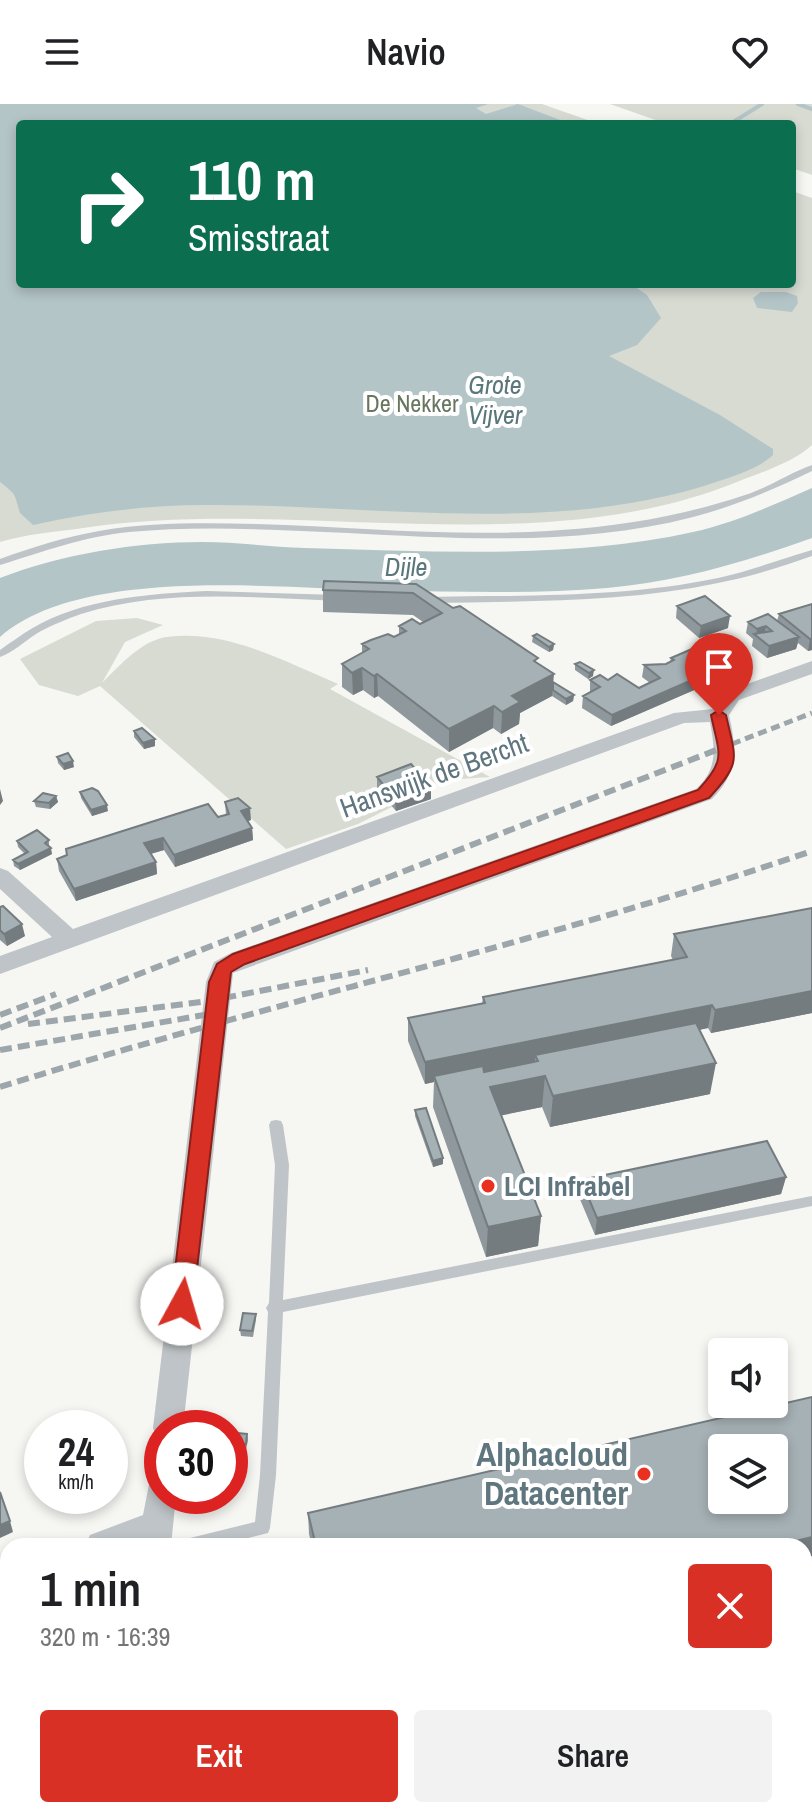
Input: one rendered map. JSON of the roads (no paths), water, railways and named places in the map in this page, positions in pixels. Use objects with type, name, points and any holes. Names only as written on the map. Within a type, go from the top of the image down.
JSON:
[{"type":"street","points":[[170,1410],[218,982],[223,968],[239,959],[704,794],[725,771],[727,755],[719,715],[732,696],[812,667]]},
{"type":"street","name":"Hanswijk de Bercht","points":[[0,965],[681,717],[719,715]]},
{"type":"street","points":[[0,876],[68,938]]},
{"type":"street","points":[[156,1535],[158,1514]]},
{"type":"lane","points":[[0,562],[77,538],[163,527],[214,525],[490,534],[619,525],[718,508],[759,495],[812,468]]},
{"type":"lane","points":[[412,600],[617,595],[678,589],[735,579],[812,553]]},
{"type":"lane","points":[[0,654],[26,634],[62,618],[105,604],[145,597],[223,594],[348,598]]},
{"type":"lane","points":[[220,1538],[262,1528],[268,1475],[273,1308],[282,1165],[276,1125]]},
{"type":"lane","points":[[273,1308],[812,1201]]},
{"type":"water","name":"Grote Vijver","points":[[0,104],[488,104],[476,108],[486,114],[518,104],[560,120],[16,120],[16,288],[637,288],[647,295],[661,318],[637,345],[609,356],[720,415],[773,449],[773,455],[767,460],[740,474],[657,498],[594,508],[530,513],[465,514],[185,505],[119,510],[33,525],[20,513],[13,493],[0,482]]},
{"type":"water","points":[[761,292],[786,292],[797,296],[798,303],[792,312],[757,308],[753,298]]},
{"type":"water","name":"Dijle","points":[[812,488],[812,538],[736,563],[660,581],[607,588],[524,592],[238,585],[130,590],[80,599],[36,614],[0,637],[0,578],[48,562],[100,551],[151,544],[202,542],[451,552],[597,547],[708,528]]},
{"type":"waterway","points":[[736,120],[762,104]]},
{"type":"waterway","points":[[798,104],[812,109]]},
{"type":"railway","points":[[732,744],[812,713]]},
{"type":"railway","points":[[0,1028],[737,742]]},
{"type":"railway","points":[[0,1087],[203,1027],[509,944],[812,851]]},
{"type":"railway","points":[[28,1024],[208,1001],[368,970]]},
{"type":"railway","points":[[0,1015],[56,994]]},
{"type":"railway","points":[[0,1050],[210,1014]]},
{"type":"place","name":"LCI Infrabel","points":[[488,1186]]},
{"type":"place","name":"Alphacloud Datacenter","points":[[644,1474]]},
{"type":"park label","name":"De Nekker","points":[[412,403]]}]
